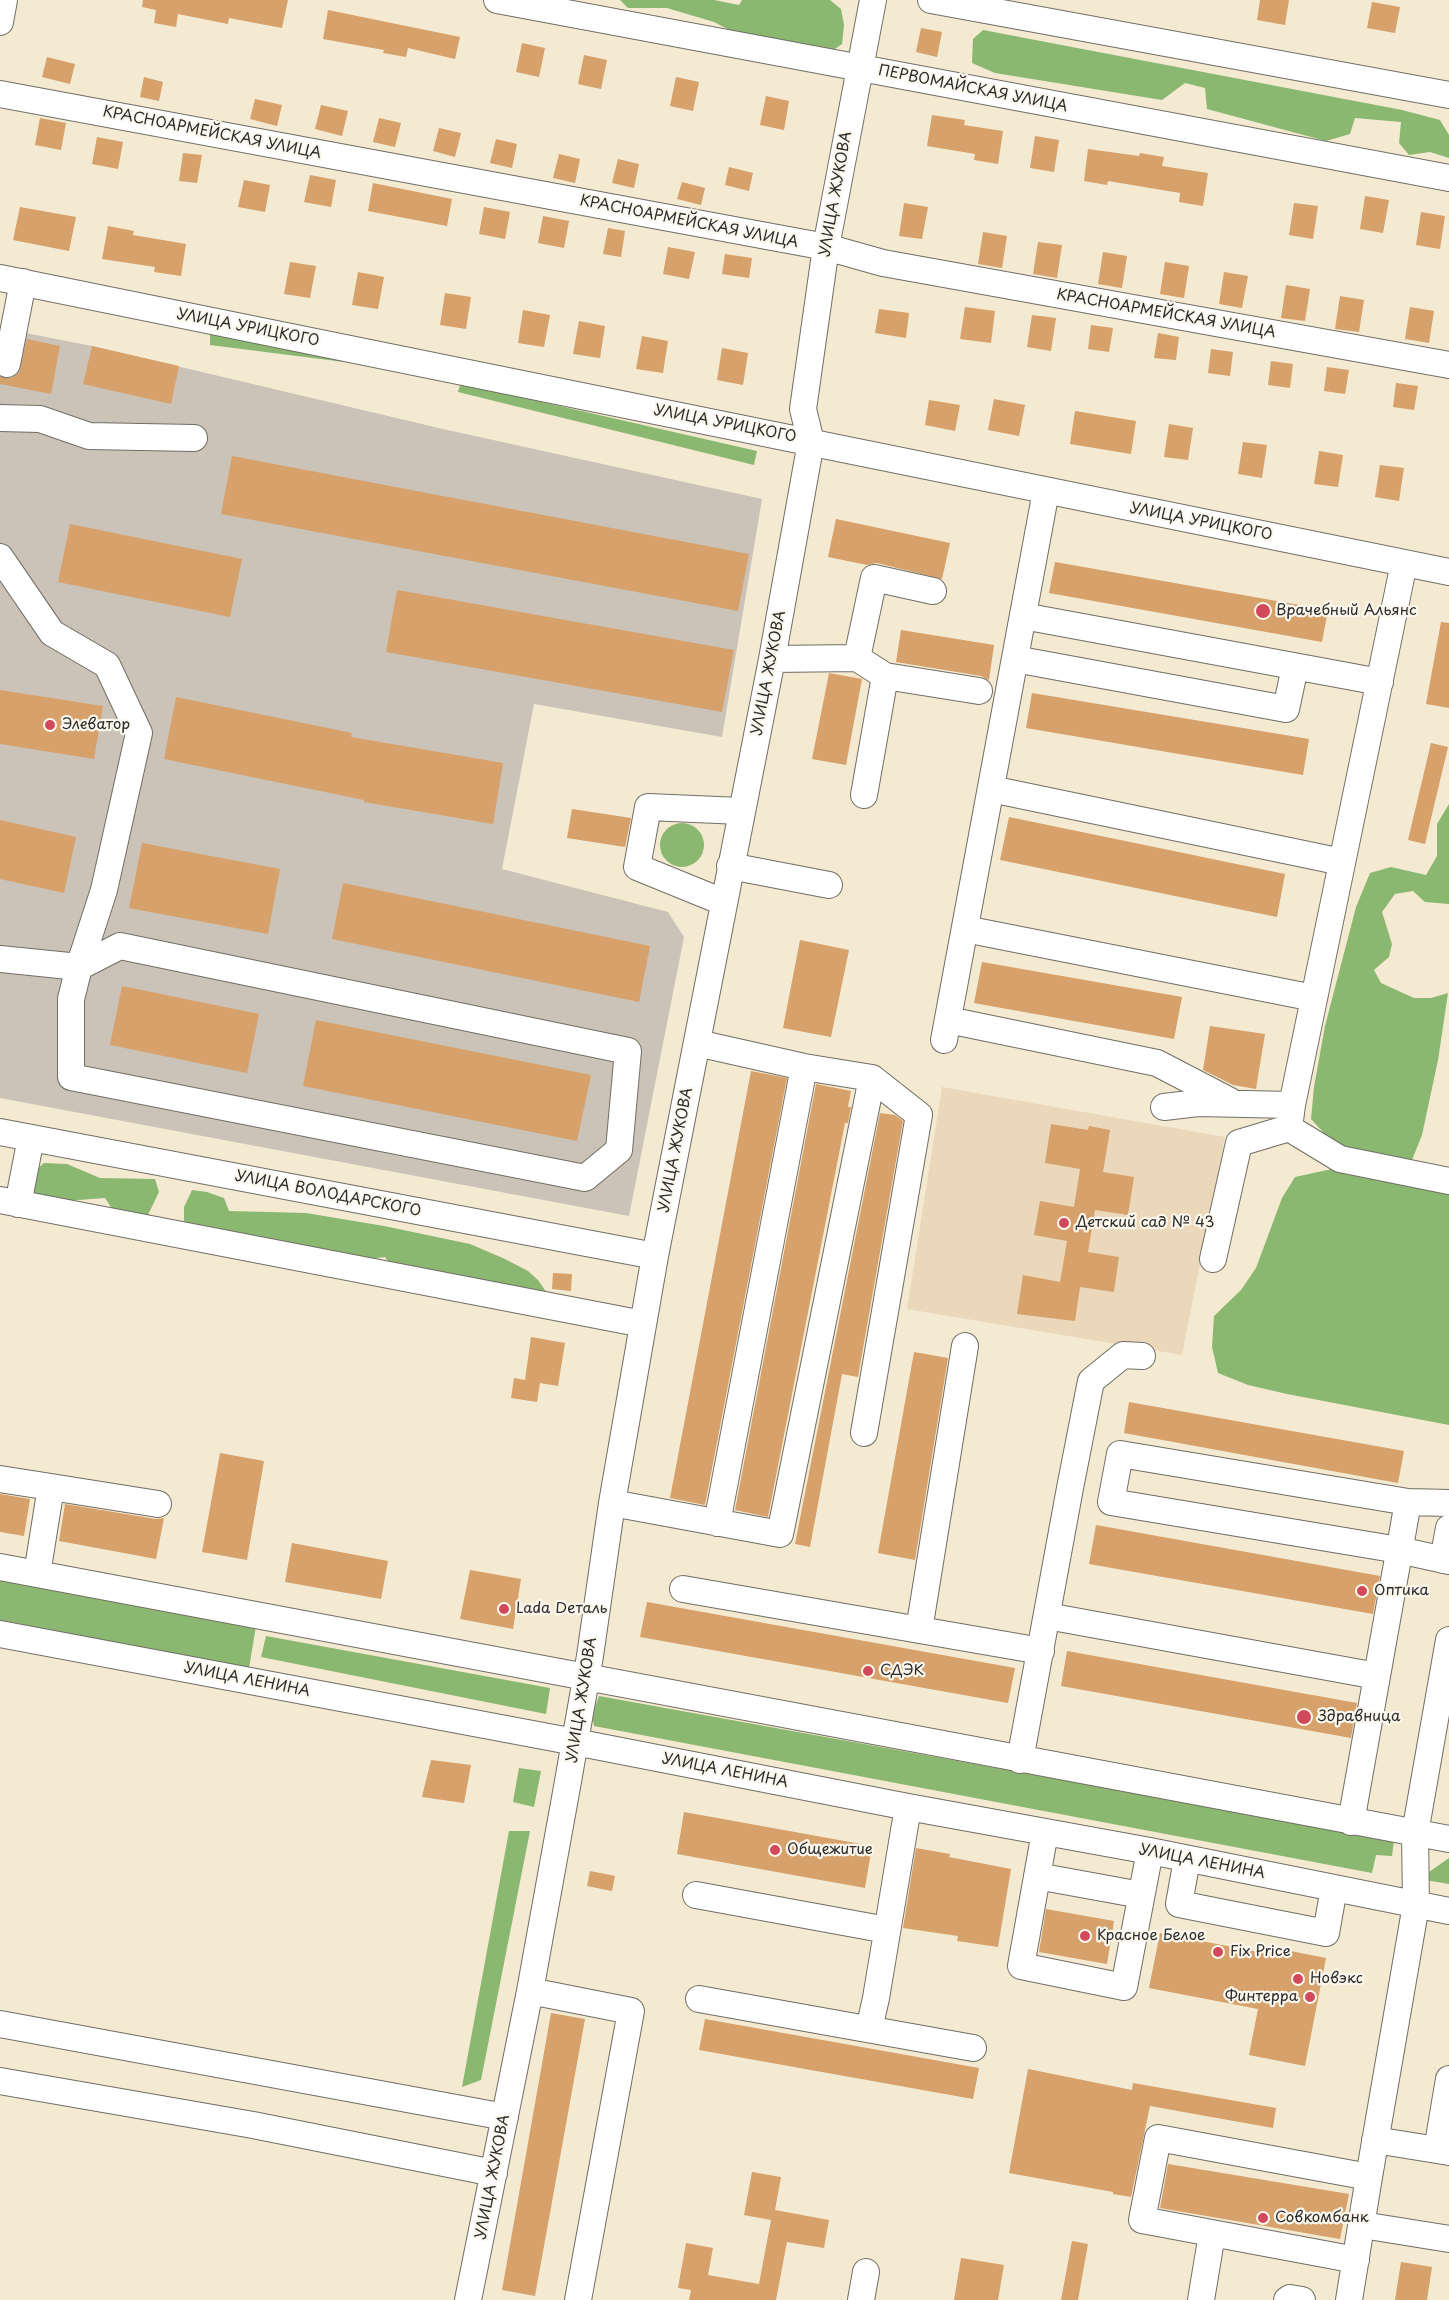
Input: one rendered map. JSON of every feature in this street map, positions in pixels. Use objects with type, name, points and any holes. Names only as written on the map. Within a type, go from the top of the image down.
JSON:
[{"type":"street","points":[[0,22],[4,0]]},
{"type":"street","name":"ПЕРВОМАЙСКАЯ УЛИЦА","points":[[497,0],[1449,178]]},
{"type":"street","name":"УЛИЦА ЖУКОВА","points":[[468,2300],[530,1991],[575,1742],[612,1503],[655,1256],[772,659],[811,442],[803,409],[826,247],[873,0]]},
{"type":"street","points":[[931,0],[1449,95]]},
{"type":"street","name":"КРАСНОАРМЕЙСКАЯ УЛИЦА","points":[[0,94],[826,247],[883,263],[1449,365]]},
{"type":"street","points":[[7,364],[11,280]]},
{"type":"street","name":"УЛИЦА УРИЦКОГО","points":[[11,280],[1449,572]]},
{"type":"street","points":[[0,418],[40,419],[89,436],[194,438]]},
{"type":"street","points":[[1046,491],[946,1030],[1157,1063],[1238,1105]]},
{"type":"street","points":[[0,557],[52,633],[107,665],[139,733],[104,890],[79,967],[71,999],[71,1077],[585,1178],[619,1150],[628,1052],[120,946],[79,967],[0,958]]},
{"type":"street","points":[[1290,1116],[1404,563]]},
{"type":"street","points":[[857,658],[874,578],[933,591]]},
{"type":"street","points":[[1023,616],[1380,682]]},
{"type":"street","points":[[772,659],[857,658],[885,676],[979,691]]},
{"type":"street","points":[[1015,659],[1286,709],[1295,667]]},
{"type":"street","points":[[864,795],[885,676]]},
{"type":"street","points":[[991,789],[1342,862]]},
{"type":"street","points":[[723,902],[637,867],[648,807],[741,811]]},
{"type":"street","points":[[730,866],[829,885]]},
{"type":"street","points":[[964,929],[1314,998]]},
{"type":"street","points":[[697,1043],[804,1067],[872,1078],[920,1115],[864,1433]]},
{"type":"street","points":[[717,1523],[804,1067]]},
{"type":"street","points":[[612,1503],[780,1534],[872,1078]]},
{"type":"street","points":[[1164,1107],[1198,1103],[1238,1105],[1290,1116],[1340,1159],[1449,1181]]},
{"type":"street","points":[[1213,1258],[1239,1143],[1290,1116]]},
{"type":"street","name":"УЛИЦА ВОЛОДАРСКОГО","points":[[0,1132],[655,1256]]},
{"type":"street","points":[[31,1138],[9,1202],[643,1324]]},
{"type":"street","points":[[919,1630],[965,1346]]},
{"type":"street","points":[[1020,1760],[1091,1381],[1123,1355],[1142,1356]]},
{"type":"street","points":[[1449,1503],[1408,1502],[1120,1454],[1111,1502],[1399,1550],[1446,1560],[1449,1528]]},
{"type":"street","points":[[0,1479],[158,1504]]},
{"type":"street","points":[[37,1574],[51,1488]]},
{"type":"street","points":[[1351,1822],[1408,1502]]},
{"type":"street","points":[[0,1567],[1449,1839]]},
{"type":"street","points":[[683,1589],[1041,1651]]},
{"type":"street","points":[[1047,1616],[1377,1676]]},
{"type":"street","name":"УЛИЦА ЛЕНИНА","points":[[0,1634],[1187,1858],[1449,1911]]},
{"type":"street","points":[[1349,2300],[1416,1905],[1415,1833],[1444,1695],[1449,1640]]},
{"type":"street","points":[[869,2029],[908,1807]]},
{"type":"street","points":[[1045,1832],[1021,1966],[1124,1987],[1150,1851]]},
{"type":"street","points":[[1187,1858],[1179,1904],[1326,1933],[1334,1888]]},
{"type":"street","points":[[1037,1876],[1142,1895]]},
{"type":"street","points":[[696,1895],[887,1930]]},
{"type":"street","points":[[530,1991],[631,2011],[578,2300]]},
{"type":"street","points":[[699,1999],[973,2048]]},
{"type":"street","points":[[0,2024],[505,2117]]},
{"type":"street","points":[[1375,2140],[1443,2151],[1449,2079]]},
{"type":"street","points":[[0,2081],[253,2126],[494,2173]]},
{"type":"street","points":[[1356,2260],[1142,2220],[1158,2138],[1369,2177]]},
{"type":"street","points":[[1362,2225],[1449,2239]]},
{"type":"street","points":[[1201,2300],[1212,2234]]},
{"type":"street","points":[[861,2300],[866,2272]]},
{"type":"street","points":[[1287,2300],[1290,2298],[1302,2300]]},
{"type":"shaded area","points":[[0,328],[92,346],[443,429],[762,499],[722,737],[534,704],[502,869],[668,912],[684,937],[629,1216],[0,1098]]},
{"type":"shaded area","name":"Детский сад № 43","points":[[942,1087],[1225,1137],[1182,1355],[907,1309]]},
{"type":"green space","points":[[620,0],[714,0],[739,5],[742,0],[830,0],[841,9],[844,25],[842,44],[832,51],[735,33],[714,22],[667,8],[628,8]]},
{"type":"green space","points":[[983,30],[1402,110],[1440,120],[1449,135],[1449,158],[1430,152],[1409,155],[1399,143],[1401,122],[1355,118],[1350,134],[1326,141],[1207,109],[1205,88],[1185,83],[1162,100],[995,73],[972,63],[973,39]]},
{"type":"green space","points":[[210,332],[368,365],[210,345]]},
{"type":"green space","points":[[461,381],[757,451],[754,465],[458,392]]},
{"type":"green space","points":[[1449,804],[1449,904],[1425,902],[1413,891],[1395,894],[1382,912],[1392,944],[1389,957],[1374,970],[1381,983],[1414,998],[1431,998],[1448,993],[1438,1060],[1422,1135],[1412,1160],[1349,1148],[1332,1142],[1311,1119],[1325,1026],[1356,907],[1370,873],[1391,867],[1426,875],[1437,856],[1437,824]]},
{"type":"green space","points":[[682,823],[691,824],[698,829],[703,836],[703,854],[698,861],[691,866],[682,867],[673,866],[666,861],[661,854],[660,845],[661,836],[666,829],[673,824]]},
{"type":"green space","points":[[44,1163],[67,1164],[100,1178],[155,1179],[159,1192],[145,1221],[113,1210],[105,1198],[65,1201],[37,1199],[29,1176]]},
{"type":"green space","points":[[1341,1167],[1449,1189],[1449,1425],[1287,1394],[1248,1385],[1218,1373],[1212,1347],[1214,1316],[1241,1290],[1256,1268],[1282,1198],[1295,1177]]},
{"type":"green space","points":[[192,1190],[224,1198],[229,1211],[306,1213],[470,1244],[528,1271],[538,1280],[552,1300],[395,1271],[385,1257],[347,1262],[194,1233],[184,1221],[184,1207]]},
{"type":"green space","points":[[0,1577],[256,1626],[249,1668],[0,1620]]},
{"type":"green space","points":[[266,1636],[550,1688],[546,1714],[261,1657]]},
{"type":"green space","points":[[599,1696],[1394,1840],[1392,1856],[1376,1855],[1372,1873],[594,1726],[592,1715]]},
{"type":"green space","points":[[519,1768],[541,1771],[534,1807],[513,1802]]},
{"type":"green space","points":[[509,1831],[530,1831],[481,2080],[462,2087]]},
{"type":"green space","points":[[1449,1858],[1449,1884],[1419,1879]]},
{"type":"building","points":[[143,0],[288,0],[282,28],[229,18],[228,24],[178,14],[176,27],[154,23],[156,10],[142,7]]},
{"type":"building","points":[[1260,0],[1289,0],[1285,25],[1257,20]]},
{"type":"building","points":[[1372,2],[1400,7],[1395,33],[1367,28]]},
{"type":"building","points":[[328,10],[460,37],[455,59],[408,48],[406,57],[383,53],[384,50],[323,39]]},
{"type":"building","points":[[921,28],[942,32],[937,57],[916,52]]},
{"type":"building","points":[[522,43],[545,48],[539,77],[516,72]]},
{"type":"building","points":[[584,55],[607,60],[601,89],[578,84]]},
{"type":"building","points":[[47,57],[75,64],[70,84],[42,77]]},
{"type":"building","points":[[144,77],[163,82],[159,101],[140,97]]},
{"type":"building","points":[[676,77],[699,82],[693,111],[670,106]]},
{"type":"building","points":[[766,96],[789,101],[784,130],[760,125]]},
{"type":"building","points":[[255,99],[282,105],[277,126],[250,119]]},
{"type":"building","points":[[321,105],[348,111],[342,136],[315,129]]},
{"type":"building","points":[[932,115],[965,120],[964,125],[1003,131],[998,164],[974,160],[975,154],[927,146]]},
{"type":"building","points":[[40,118],[66,123],[61,150],[35,145]]},
{"type":"building","points":[[379,118],[401,123],[395,147],[373,142]]},
{"type":"building","points":[[439,128],[461,133],[455,157],[433,151]]},
{"type":"building","points":[[1035,136],[1059,140],[1054,172],[1030,168]]},
{"type":"building","points":[[97,137],[123,142],[118,169],[92,164]]},
{"type":"building","points":[[496,139],[517,144],[512,168],[490,163]]},
{"type":"building","points":[[1088,149],[1164,157],[1162,166],[1208,173],[1203,206],[1179,202],[1180,193],[1108,181],[1107,185],[1084,181]]},
{"type":"building","points":[[183,153],[202,155],[197,183],[179,181]]},
{"type":"building","points":[[559,154],[580,159],[575,183],[553,178]]},
{"type":"building","points":[[618,159],[639,164],[634,188],[612,183]]},
{"type":"building","points":[[729,167],[753,173],[749,191],[725,185]]},
{"type":"building","points":[[310,175],[336,180],[331,207],[304,202]]},
{"type":"building","points":[[244,180],[270,185],[265,212],[238,207]]},
{"type":"building","points":[[682,182],[705,188],[701,205],[677,199]]},
{"type":"building","points":[[373,183],[452,199],[447,226],[368,211]]},
{"type":"building","points":[[1365,196],[1389,200],[1383,233],[1360,229]]},
{"type":"building","points":[[904,203],[928,207],[922,239],[899,236]]},
{"type":"building","points":[[1294,203],[1318,206],[1313,239],[1289,235]]},
{"type":"building","points":[[20,207],[76,217],[69,251],[13,240]]},
{"type":"building","points":[[484,207],[510,212],[505,239],[479,234]]},
{"type":"building","points":[[1421,212],[1445,216],[1440,249],[1416,245]]},
{"type":"building","points":[[543,216],[569,221],[564,248],[538,243]]},
{"type":"building","points":[[108,226],[134,231],[133,235],[186,244],[181,276],[154,272],[155,267],[102,259]]},
{"type":"building","points":[[608,228],[625,231],[621,257],[603,254]]},
{"type":"building","points":[[983,232],[1007,236],[1002,268],[978,264]]},
{"type":"building","points":[[1038,242],[1062,245],[1057,278],[1033,274]]},
{"type":"building","points":[[668,247],[695,252],[689,279],[663,274]]},
{"type":"building","points":[[1103,252],[1127,256],[1122,288],[1098,284]]},
{"type":"building","points":[[725,254],[752,258],[749,278],[722,274]]},
{"type":"building","points":[[290,262],[316,266],[310,298],[284,294]]},
{"type":"building","points":[[1165,262],[1189,266],[1184,298],[1160,294]]},
{"type":"building","points":[[358,272],[384,277],[378,309],[352,305]]},
{"type":"building","points":[[1224,272],[1248,276],[1242,308],[1219,304]]},
{"type":"building","points":[[1286,285],[1310,289],[1305,321],[1281,318]]},
{"type":"building","points":[[445,293],[471,297],[466,329],[440,325]]},
{"type":"building","points":[[1340,296],[1364,300],[1359,332],[1335,329]]},
{"type":"building","points":[[965,307],[995,311],[991,343],[960,339]]},
{"type":"building","points":[[1410,307],[1434,311],[1429,343],[1405,339]]},
{"type":"building","points":[[879,309],[909,313],[906,338],[875,333]]},
{"type":"building","points":[[523,310],[550,315],[544,347],[518,343]]},
{"type":"building","points":[[1032,315],[1056,318],[1051,351],[1027,347]]},
{"type":"building","points":[[579,321],[605,326],[600,358],[573,354]]},
{"type":"building","points":[[1091,325],[1113,328],[1109,352],[1088,349]]},
{"type":"building","points":[[1158,333],[1179,337],[1176,360],[1154,358]]},
{"type":"building","points":[[642,336],[668,341],[663,373],[636,369]]},
{"type":"building","points":[[27,339],[60,346],[51,394],[0,384],[0,377],[11,378],[19,373]]},
{"type":"building","points":[[92,346],[179,366],[171,404],[83,384]]},
{"type":"building","points":[[722,348],[748,353],[743,385],[717,380]]},
{"type":"building","points":[[1211,349],[1233,352],[1230,376],[1208,373]]},
{"type":"building","points":[[1271,361],[1293,364],[1290,388],[1268,385]]},
{"type":"building","points":[[1327,367],[1349,370],[1345,394],[1324,391]]},
{"type":"building","points":[[1396,383],[1418,386],[1414,410],[1393,407]]},
{"type":"building","points":[[994,399],[1025,405],[1019,436],[988,430]]},
{"type":"building","points":[[929,400],[960,405],[955,431],[925,425]]},
{"type":"building","points":[[1075,411],[1136,421],[1131,454],[1070,444]]},
{"type":"building","points":[[1169,424],[1193,428],[1188,460],[1164,457]]},
{"type":"building","points":[[1243,442],[1267,445],[1262,478],[1238,474]]},
{"type":"building","points":[[1319,451],[1343,455],[1338,487],[1314,484]]},
{"type":"building","points":[[232,456],[749,554],[738,611],[221,514]]},
{"type":"building","points":[[1380,465],[1404,468],[1399,501],[1375,497]]},
{"type":"building","points":[[836,519],[950,543],[942,579],[877,563],[867,565],[828,557]]},
{"type":"building","points":[[70,524],[242,559],[230,617],[58,582]]},
{"type":"building","points":[[1055,562],[1328,610],[1322,642],[1049,593]]},
{"type":"building","points":[[397,590],[734,650],[722,712],[386,652]]},
{"type":"building","points":[[1441,622],[1449,623],[1449,708],[1426,704]]},
{"type":"building","points":[[901,630],[994,645],[989,680],[981,676],[896,662]]},
{"type":"building","points":[[829,673],[862,679],[846,765],[812,759]]},
{"type":"building","name":"Элеватор","points":[[0,690],[103,706],[94,759],[0,744]]},
{"type":"building","points":[[1032,693],[1309,739],[1303,775],[1026,728]]},
{"type":"building","points":[[176,697],[352,733],[351,737],[503,763],[493,824],[364,802],[364,800],[164,759]]},
{"type":"building","points":[[1431,743],[1448,747],[1425,844],[1408,840]]},
{"type":"building","points":[[572,809],[631,818],[625,847],[567,838]]},
{"type":"building","points":[[1009,817],[1285,874],[1277,917],[1000,860]]},
{"type":"building","points":[[0,820],[76,837],[64,893],[0,879]]},
{"type":"building","points":[[142,843],[280,869],[268,934],[129,908]]},
{"type":"building","points":[[343,883],[650,946],[639,1002],[332,939]]},
{"type":"building","points":[[800,940],[849,950],[831,1037],[783,1028]]},
{"type":"building","points":[[982,962],[1182,997],[1174,1039],[974,1003]]},
{"type":"building","points":[[122,986],[259,1014],[247,1073],[110,1045]]},
{"type":"building","points":[[316,1020],[591,1075],[577,1141],[303,1086]]},
{"type":"building","points":[[1210,1026],[1265,1034],[1256,1089],[1233,1085],[1203,1070]]},
{"type":"building","points":[[751,1071],[787,1078],[705,1505],[670,1498]]},
{"type":"building","points":[[816,1084],[851,1091],[848,1107],[851,1107],[848,1123],[845,1123],[768,1517],[735,1510]]},
{"type":"building","points":[[880,1113],[895,1115],[903,1121],[858,1377],[842,1374],[810,1547],[795,1544]]},
{"type":"building","points":[[1051,1124],[1088,1130],[1089,1126],[1110,1130],[1103,1172],[1134,1177],[1128,1215],[1095,1210],[1088,1252],[1119,1257],[1114,1292],[1080,1287],[1075,1321],[1017,1314],[1023,1275],[1060,1282],[1067,1241],[1034,1235],[1040,1201],[1074,1207],[1080,1169],[1045,1163]]},
{"type":"building","points":[[553,1273],[572,1274],[571,1291],[552,1289]]},
{"type":"building","points":[[531,1337],[565,1343],[558,1386],[540,1383],[537,1402],[511,1398],[514,1378],[525,1380]]},
{"type":"building","points":[[914,1352],[948,1358],[915,1560],[878,1553]]},
{"type":"building","points":[[1129,1402],[1404,1451],[1398,1483],[1124,1433]]},
{"type":"building","points":[[220,1453],[264,1461],[247,1560],[202,1552]]},
{"type":"building","points":[[0,1494],[30,1499],[24,1536],[0,1532]]},
{"type":"building","points":[[65,1504],[156,1519],[164,1518],[156,1559],[59,1541]]},
{"type":"building","points":[[1096,1525],[1380,1576],[1373,1614],[1089,1564]]},
{"type":"building","points":[[292,1543],[388,1561],[381,1599],[285,1582]]},
{"type":"building","points":[[470,1570],[521,1579],[513,1629],[460,1619]]},
{"type":"building","points":[[647,1602],[1015,1668],[1008,1703],[640,1637]]},
{"type":"building","points":[[1067,1651],[1357,1703],[1351,1738],[1061,1686]]},
{"type":"building","points":[[431,1760],[471,1765],[464,1803],[422,1797]]},
{"type":"building","name":"Общежитие","points":[[684,1812],[872,1846],[865,1888],[677,1854]]},
{"type":"building","points":[[916,1848],[1011,1869],[998,1947],[957,1941],[958,1936],[903,1928]]},
{"type":"building","points":[[590,1871],[615,1876],[612,1891],[587,1886]]},
{"type":"building","points":[[1046,1909],[1114,1921],[1107,1964],[1039,1952]]},
{"type":"building","points":[[1160,1933],[1269,1954],[1270,1947],[1326,1958],[1305,2066],[1249,2055],[1258,2009],[1149,1988]]},
{"type":"building","points":[[551,2013],[585,2019],[535,2296],[502,2290]]},
{"type":"building","points":[[705,2019],[979,2068],[973,2099],[699,2050]]},
{"type":"building","points":[[1028,2069],[1132,2090],[1133,2083],[1276,2108],[1273,2128],[1150,2106],[1131,2197],[1009,2173]]},
{"type":"building","points":[[1168,2164],[1349,2194],[1340,2239],[1160,2208]]},
{"type":"building","points":[[752,2172],[781,2177],[775,2210],[829,2220],[824,2248],[787,2242],[776,2300],[689,2300],[691,2290],[678,2288],[686,2243],[713,2248],[708,2275],[759,2284],[771,2220],[744,2215]]},
{"type":"building","points":[[1072,2241],[1088,2244],[1078,2300],[1061,2300]]},
{"type":"building","points":[[961,2258],[1004,2265],[998,2300],[954,2300]]},
{"type":"building","points":[[1401,2262],[1432,2267],[1427,2300],[1395,2300]]},
{"type":"place","name":"Врачебный Альянс","points":[[1263,611]]},
{"type":"place","name":"Элеватор","points":[[50,725]]},
{"type":"place","name":"Детский сад № 43","points":[[1064,1223]]},
{"type":"place","name":"Оптика","points":[[1362,1591]]},
{"type":"place","name":"Lada Dеталь","points":[[504,1609]]},
{"type":"place","name":"СДЭК","points":[[868,1671]]},
{"type":"place","name":"Здравница","points":[[1304,1717]]},
{"type":"place","name":"Общежитие","points":[[775,1850]]},
{"type":"place","name":"Красное Белое","points":[[1085,1936]]},
{"type":"place","name":"Fix Price","points":[[1218,1952]]},
{"type":"place","name":"Новэкс","points":[[1298,1979]]},
{"type":"place","name":"Финтерра","points":[[1310,1997]]},
{"type":"place","name":"Совкомбанк","points":[[1263,2218]]}]
